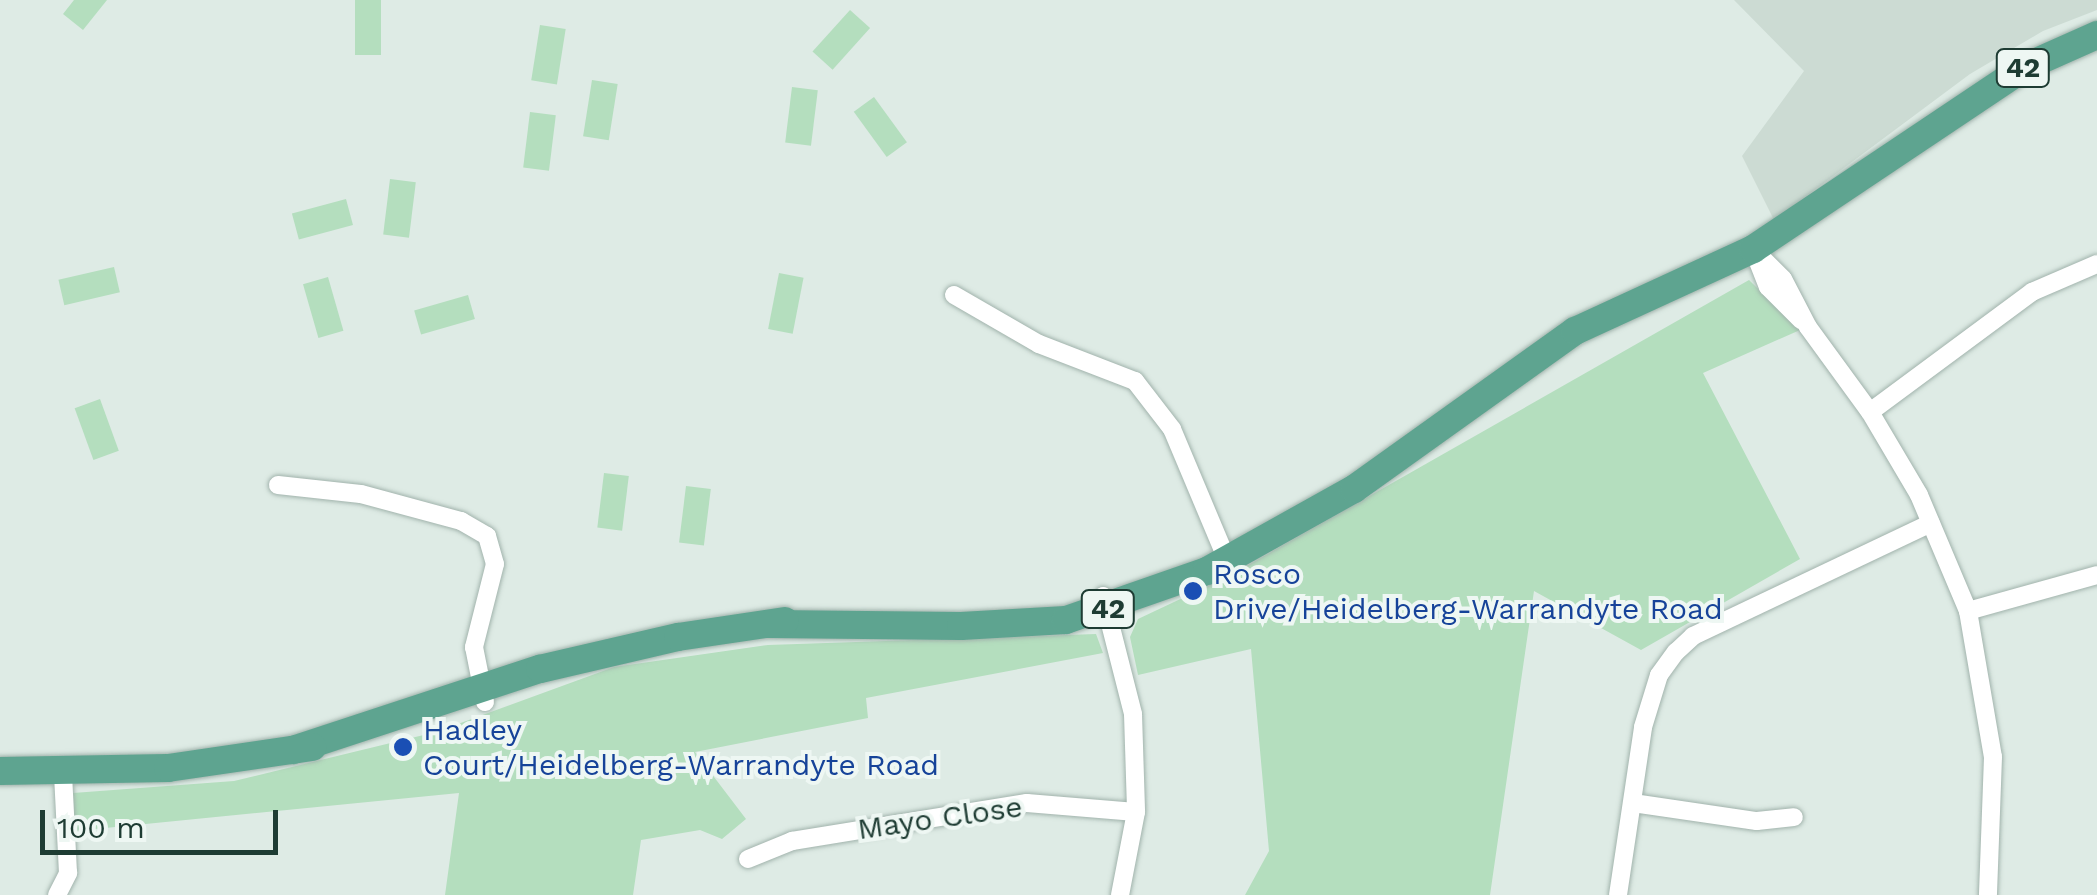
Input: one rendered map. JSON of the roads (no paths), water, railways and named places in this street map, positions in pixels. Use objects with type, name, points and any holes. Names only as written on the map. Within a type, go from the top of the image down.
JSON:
[{"type":"main road","name":"42","points":[[0,771],[63,773],[186,766],[402,730],[596,656],[769,624],[1005,625],[1104,602],[1224,554],[1354,489],[1499,386],[1759,258],[2024,67],[2097,35]]},
{"type":"street","points":[[1759,258],[1870,412],[1931,523],[1968,611],[1993,757],[1988,895]]},
{"type":"street","points":[[1870,412],[2032,292],[2097,264]]},
{"type":"street","points":[[954,295],[1039,344],[1135,381],[1172,429],[1224,554]]},
{"type":"street","points":[[278,485],[361,494],[461,522],[487,536],[495,564],[475,634],[483,696]]},
{"type":"street","points":[[1618,895],[1650,699],[1676,652],[1693,636],[1931,523]]},
{"type":"street","points":[[1968,611],[2097,575]]},
{"type":"street","points":[[1104,602],[1133,714],[1136,812],[1120,895]]},
{"type":"street","points":[[56,895],[68,873],[63,773]]},
{"type":"street","name":"Mayo Close","points":[[748,859],[792,841],[1027,803],[1136,812]]},
{"type":"street","points":[[1633,804],[1757,821],[1794,816]]},
{"type":"place","name":"Rosco Drive/Heidelberg-Warrandyte Road","points":[[1193,591]]},
{"type":"place","name":"Hadley Court/Heidelberg-Warrandyte Road","points":[[403,747]]}]
